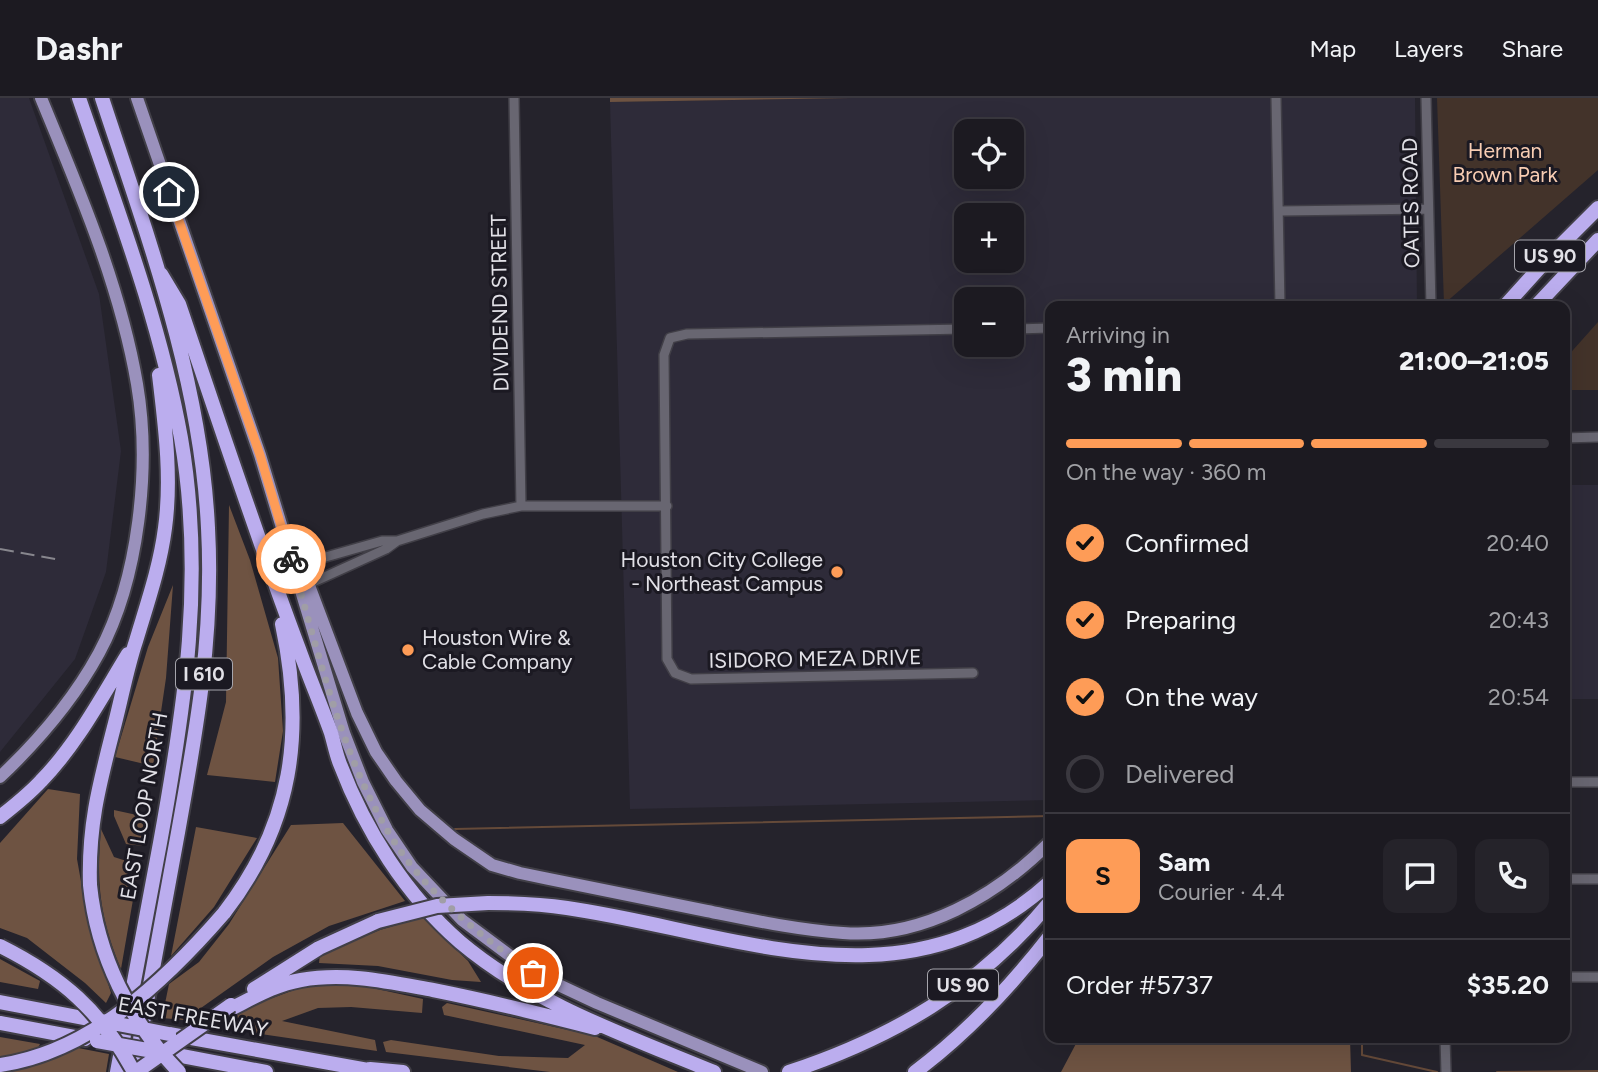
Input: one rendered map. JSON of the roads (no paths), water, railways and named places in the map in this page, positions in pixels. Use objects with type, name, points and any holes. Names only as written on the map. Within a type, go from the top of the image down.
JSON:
[{"type":"highway","name":"EAST LOOP NORTH","points":[[79,98],[152,318],[166,373],[184,464],[192,567],[190,635],[180,731],[117,1072]]},
{"type":"highway","name":"EAST LOOP NORTH","points":[[102,98],[161,274],[197,426],[208,527],[206,660],[197,730],[135,1072]]},
{"type":"highway","name":"US 90","points":[[1510,301],[1598,208]]},
{"type":"highway","name":"US 90","points":[[1540,301],[1597,241]]},
{"type":"highway","points":[[161,274],[179,304],[339,763],[369,827],[397,871],[437,920],[491,965],[536,993],[714,1072]]},
{"type":"highway","points":[[152,318],[167,443],[165,529],[147,611],[136,641],[93,812],[89,856],[90,885],[101,940],[121,992],[139,1024],[179,1072]]},
{"type":"highway","points":[[0,1065],[32,1058],[53,1049],[118,1014],[182,959],[223,913],[261,855],[278,815],[286,785],[294,733],[293,691],[275,585]]},
{"type":"highway","points":[[0,817],[40,782],[62,757],[84,727],[136,641]]},
{"type":"highway","points":[[0,946],[43,970],[84,1002],[111,1034],[135,1072],[319,948],[378,921],[437,906],[488,903],[568,908],[765,947],[854,957],[916,949],[949,941],[1004,917],[1045,886]]},
{"type":"highway","name":"US 90","points":[[789,1072],[859,1047],[905,1024],[963,985],[1026,929],[1045,908]]},
{"type":"highway","name":"US 90","points":[[915,1072],[997,998],[1045,942]]},
{"type":"highway","points":[[227,1009],[298,981],[346,976],[474,998],[640,1041]]},
{"type":"highway","name":"EAST FREEWAY","points":[[0,1002],[379,1072]]},
{"type":"highway","name":"EAST FREEWAY","points":[[0,1023],[266,1072]]},
{"type":"highway","points":[[351,1067],[402,1072]]},
{"type":"main road","points":[[0,776],[75,692],[99,653],[122,594],[135,543],[142,483],[142,427],[137,385],[121,315],[86,211],[41,98]]},
{"type":"main road","points":[[137,98],[260,455],[344,733],[363,782],[387,830],[412,867],[462,920],[533,973],[597,1003],[762,1072]]},
{"type":"main road","points":[[280,522],[302,564],[352,701],[376,752],[420,810],[454,839],[492,865],[778,925],[845,933],[906,927],[951,912],[984,896],[1014,876],[1045,847]]},
{"type":"street","name":"DIVIDEND STREET","points":[[514,98],[521,506]]},
{"type":"street","points":[[1276,98],[1280,301]]},
{"type":"street","name":"OATES ROAD","points":[[1426,98],[1431,301]]},
{"type":"street","points":[[1279,211],[1429,209]]},
{"type":"street","points":[[1024,329],[1045,328]]},
{"type":"street","points":[[302,564],[521,506],[667,506],[664,355],[670,338],[687,334],[954,330]]},
{"type":"street","points":[[1570,438],[1598,438]]},
{"type":"street","name":"ISIDORO MEZA DRIVE","points":[[667,506],[667,659],[675,673],[691,679],[973,673]]},
{"type":"street","points":[[309,584],[386,549],[397,541]]},
{"type":"street","points":[[352,550],[356,563]]},
{"type":"street","points":[[1570,782],[1598,782]]},
{"type":"street","points":[[1570,879],[1598,879]]},
{"type":"street","points":[[1570,977],[1598,977]]},
{"type":"street","points":[[1445,1043],[1446,1072]]},
{"type":"waterway","points":[[455,829],[1045,816]]},
{"type":"waterway","points":[[1362,1043],[1362,1055],[1437,1072]]},
{"type":"waterway","points":[[1497,1072],[1598,1071]]},
{"type":"railway","points":[[0,549],[60,560]]},
{"type":"place","name":"Houston City College - Northeast Campus","points":[[837,572]]},
{"type":"place","name":"Houston Wire & Cable Company","points":[[408,650]]},
{"type":"park label","name":"Herman Brown Park","points":[[1505,163]]}]
